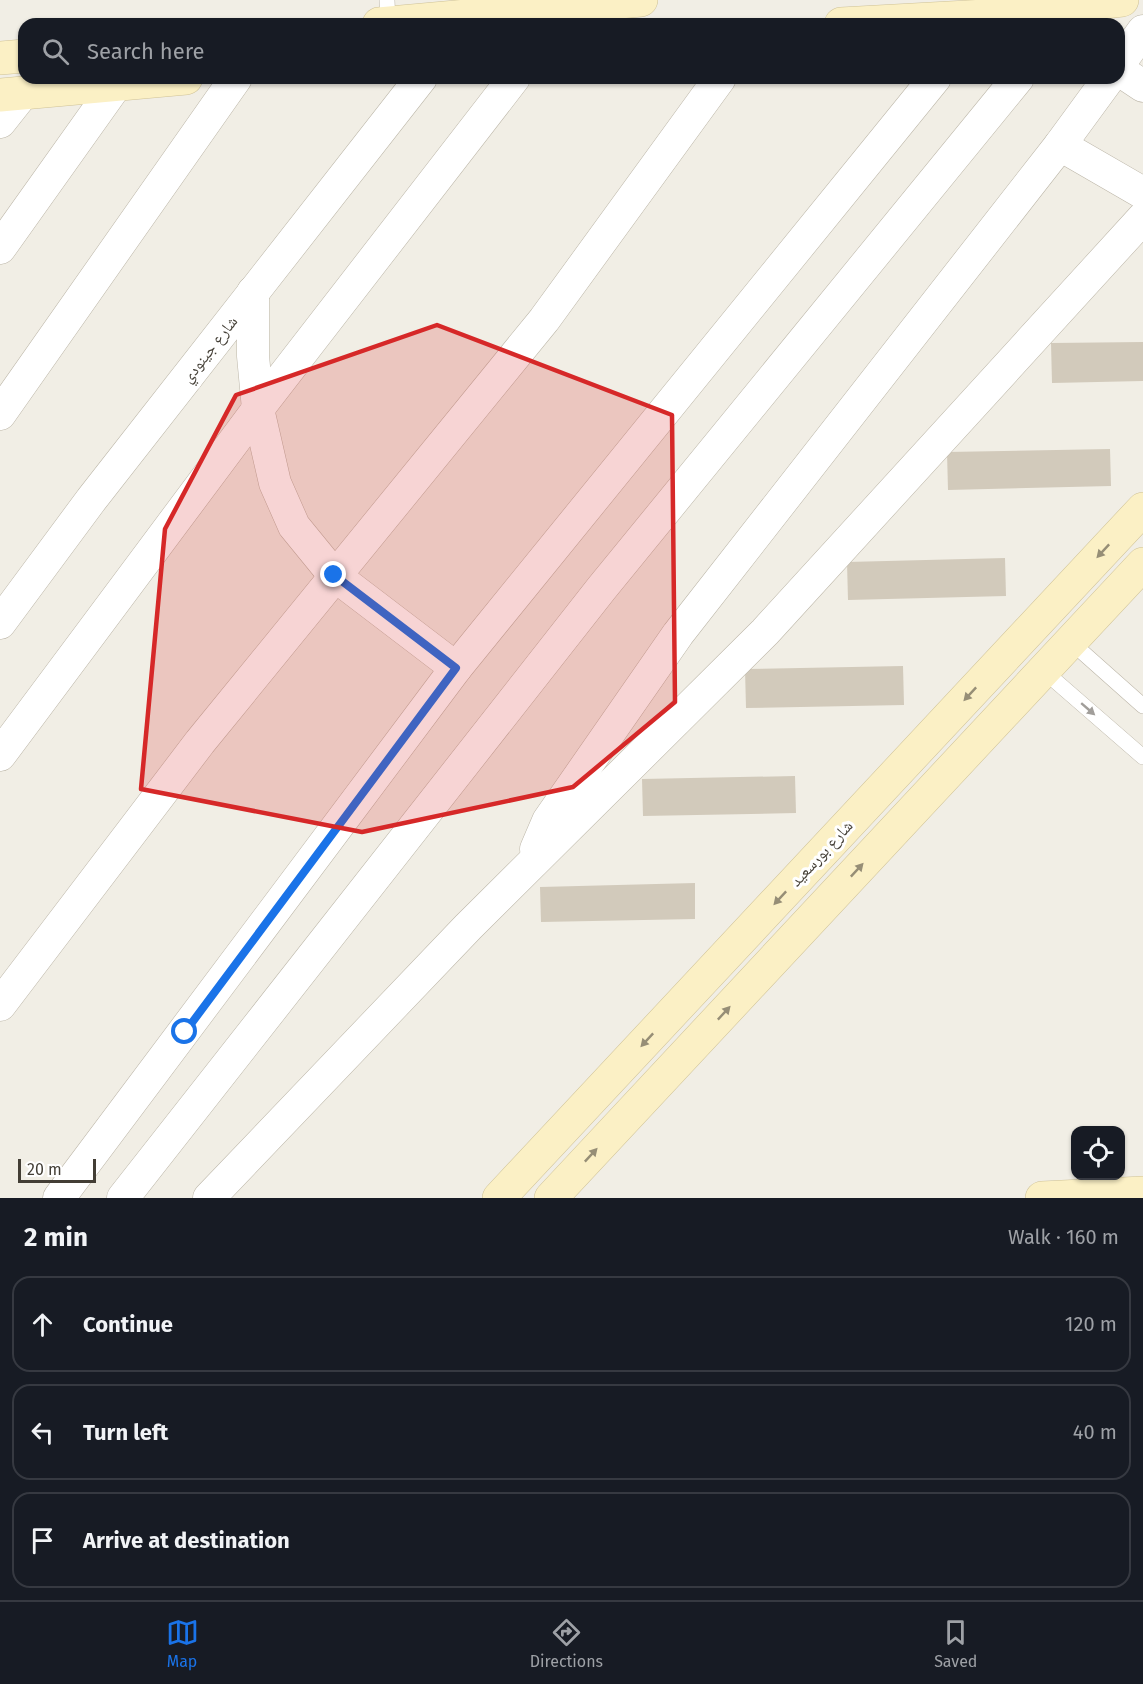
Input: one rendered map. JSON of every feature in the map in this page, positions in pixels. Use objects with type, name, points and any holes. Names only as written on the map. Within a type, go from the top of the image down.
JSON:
[{"type":"main road","points":[[386,18],[641,0]]},
{"type":"main road","points":[[1017,18],[1070,15],[1122,0]]},
{"type":"main road","points":[[0,58],[18,56]]},
{"type":"main road","points":[[12,94],[126,84]]},
{"type":"main road","name":"شارع بورسعيد","points":[[499,1198],[1143,508]]},
{"type":"main road","points":[[551,1198],[1143,564]]},
{"type":"main road","points":[[1042,1198],[1143,1193]]},
{"type":"street","points":[[1125,56],[1143,31]]},
{"type":"street","points":[[1125,74],[1143,86]]},
{"type":"street","points":[[0,414],[232,84]]},
{"type":"street","name":"شارع جينودي","points":[[0,623],[91,500],[415,84]]},
{"type":"street","points":[[0,755],[258,409],[509,84]]},
{"type":"street","points":[[0,1005],[200,742],[544,320],[716,84]]},
{"type":"street","points":[[59,1198],[456,668],[930,84]]},
{"type":"street","points":[[123,1198],[601,589],[1013,84]]},
{"type":"street","points":[[530,867],[548,821],[678,634],[1060,145],[1105,84]]},
{"type":"street","points":[[0,248],[116,85]]},
{"type":"street","points":[[0,122],[12,94]]},
{"type":"street","points":[[1060,145],[1143,193]]},
{"type":"street","points":[[209,1198],[468,927],[765,633],[1136,237]]},
{"type":"street","points":[[253,292],[253,356],[258,409],[275,483],[294,526],[334,575],[456,668]]},
{"type":"lane","points":[[1071,642],[1143,706]]},
{"type":"lane","points":[[1044,670],[1143,757]]},
{"type":"highlighted area","points":[[437,325],[672,415],[675,702],[573,787],[362,832],[141,789],[165,529],[236,395]]},
{"type":"building","points":[[1143,342],[1143,381],[1052,383],[1051,343]]},
{"type":"building","points":[[1110,449],[1111,486],[948,490],[947,452]]},
{"type":"building","points":[[1005,558],[1006,596],[848,600],[847,562]]},
{"type":"building","points":[[903,666],[904,705],[746,708],[745,669]]},
{"type":"building","points":[[795,776],[796,813],[643,816],[642,779]]},
{"type":"building","points":[[695,883],[695,919],[541,922],[540,887]]},
{"type":"route","points":[[185,1032],[456,668],[334,575]]}]
